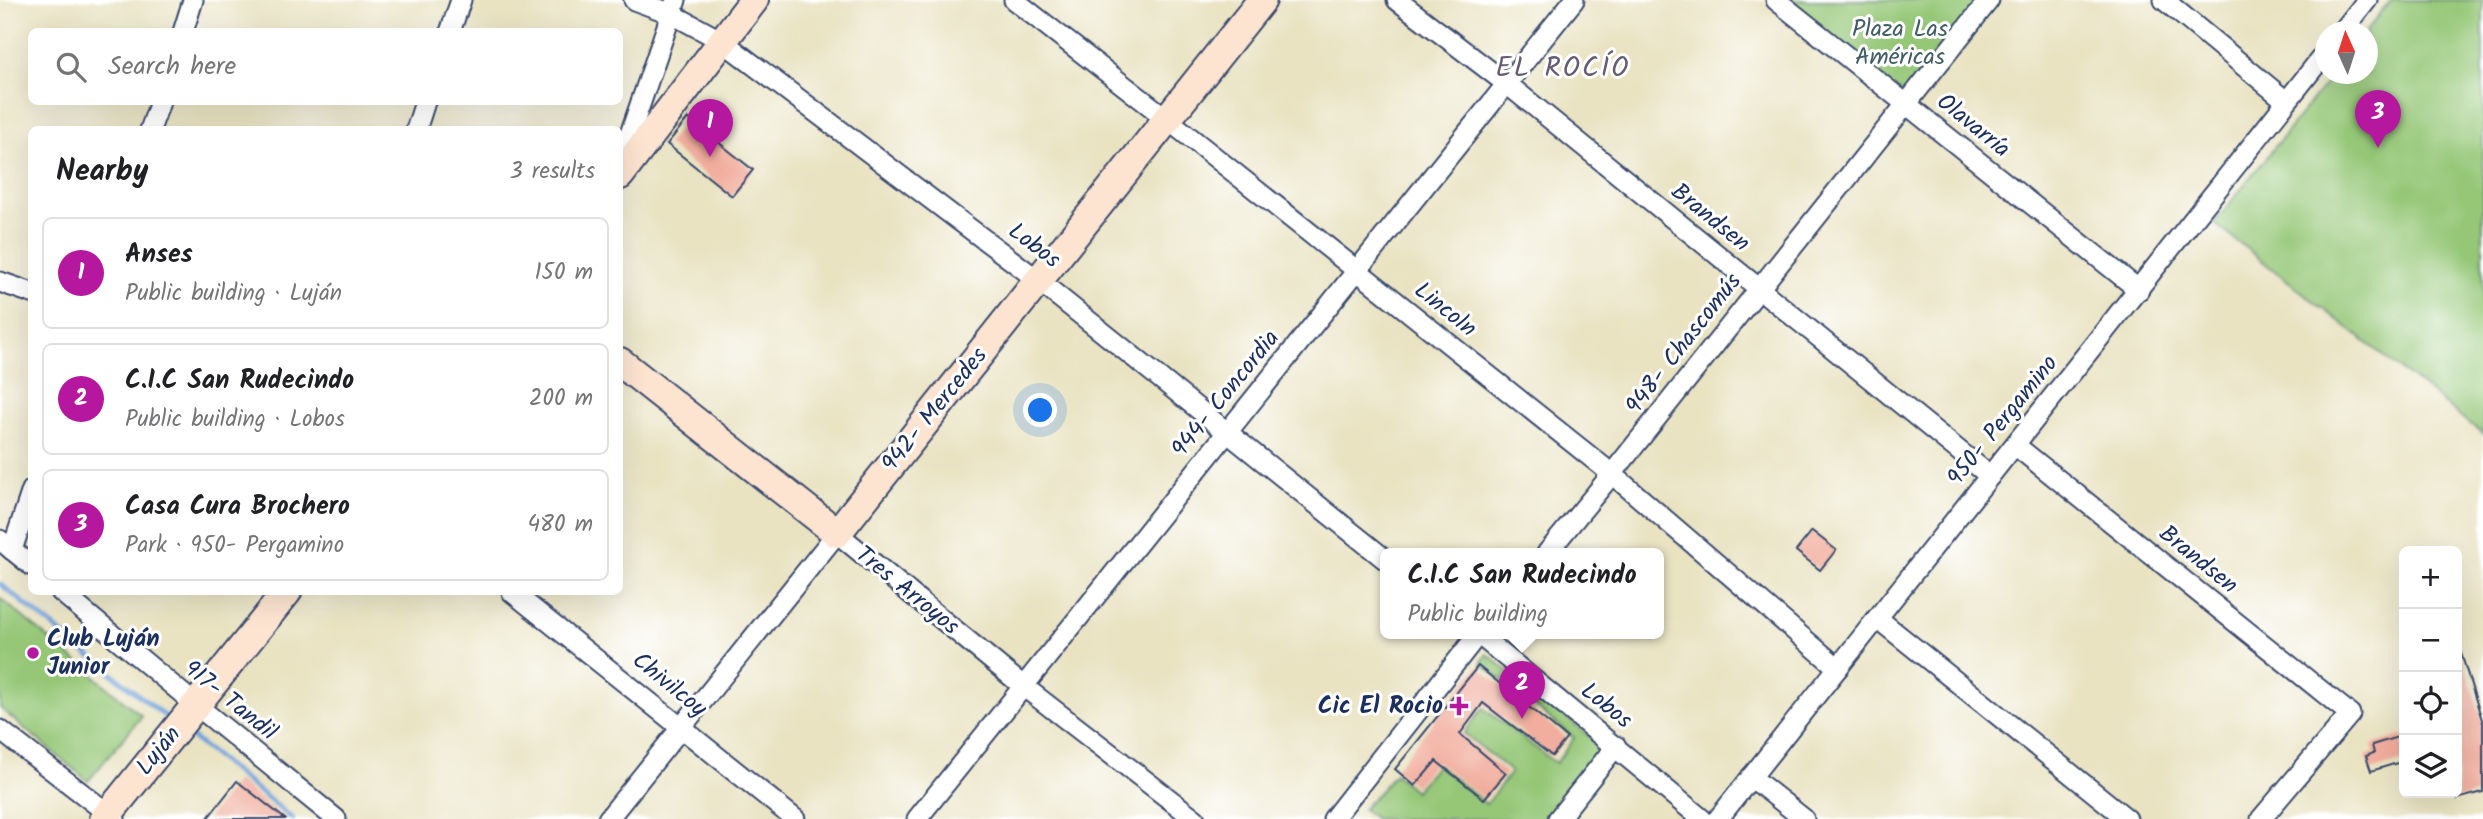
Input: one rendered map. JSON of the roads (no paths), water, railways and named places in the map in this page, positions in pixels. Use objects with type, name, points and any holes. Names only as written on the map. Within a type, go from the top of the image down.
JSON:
[{"type":"main road","points":[[623,171],[754,0]]},
{"type":"main road","name":"942- Mercedes","points":[[836,533],[1262,0]]},
{"type":"main road","name":"Tres Arroyos","points":[[623,364],[836,533]]},
{"type":"main road","name":"Luján","points":[[109,817],[166,741],[285,595]]},
{"type":"street","points":[[184,28],[193,0]]},
{"type":"street","points":[[451,28],[461,0]]},
{"type":"street","name":"Lobos","points":[[634,0],[674,7],[722,41],[1039,281],[1380,556]]},
{"type":"street","name":"Lincoln","points":[[1014,0],[1612,474],[1838,668]]},
{"type":"street","name":"Brandsen","points":[[1397,0],[1507,84],[1990,476]]},
{"type":"street","name":"944- Concordia","points":[[917,819],[1574,0]]},
{"type":"street","name":"Olavarría","points":[[1776,0],[2139,290]]},
{"type":"street","name":"948- Chascomús","points":[[1550,548],[1989,0]]},
{"type":"street","points":[[2164,0],[2286,101]]},
{"type":"street","points":[[2351,21],[2367,0]]},
{"type":"street","points":[[623,154],[674,7]]},
{"type":"street","name":"950- Pergamino","points":[[1718,819],[2315,65]]},
{"type":"street","points":[[151,126],[159,105]]},
{"type":"street","points":[[416,126],[424,105]]},
{"type":"street","points":[[0,282],[28,292]]},
{"type":"street","name":"Brandsen","points":[[2015,445],[2350,714],[2261,819]]},
{"type":"street","points":[[28,498],[6,545],[28,563]]},
{"type":"street","name":"Tres Arroyos","points":[[836,533],[1023,687],[1195,819]]},
{"type":"street","name":"942- Mercedes","points":[[608,819],[836,533]]},
{"type":"street","name":"917- Tandil","points":[[64,595],[192,710],[336,819]]},
{"type":"street","name":"Chivilcoy","points":[[516,595],[795,819]]},
{"type":"street","points":[[1877,618],[2127,819]]},
{"type":"street","points":[[1333,819],[1474,639]]},
{"type":"street","name":"Lobos","points":[[1484,639],[1702,819]]},
{"type":"street","points":[[0,730],[109,817]]},
{"type":"street","points":[[1558,819],[1616,746]]},
{"type":"street","points":[[1751,777],[1804,819]]},
{"type":"waterway","points":[[0,584],[171,721]]},
{"type":"waterway","points":[[184,731],[293,819]]},
{"type":"place","name":"Casa Cura Brochero","points":[[2378,148]]},
{"type":"place","name":"Anses","points":[[710,157]]},
{"type":"place","name":"Club Luján Junior","points":[[33,653]]},
{"type":"place","name":"Cic El Rocio","points":[[1459,706]]},
{"type":"place","name":"C.I.C San Rudecindo","points":[[1522,719]]},
{"type":"district","name":"EL ROCÍO","points":[[1563,68]]},
{"type":"park label","name":"Plaza Las Américas","points":[[1900,43]]}]
